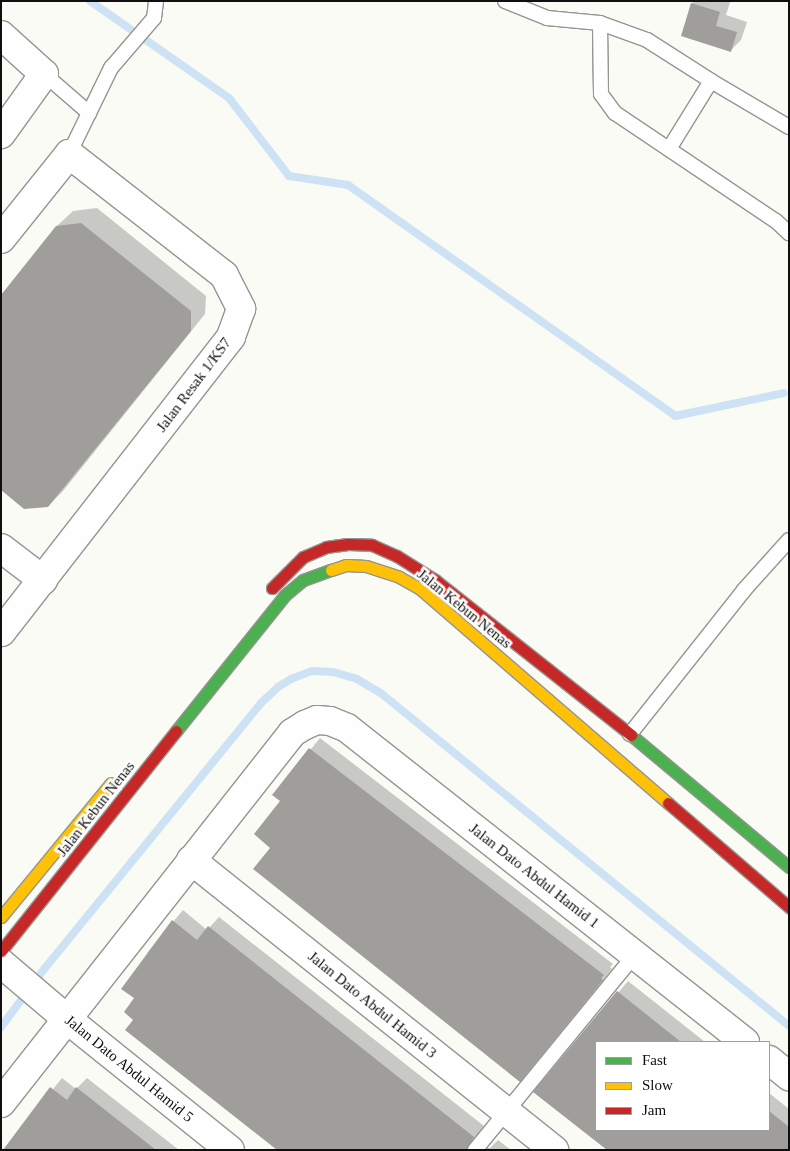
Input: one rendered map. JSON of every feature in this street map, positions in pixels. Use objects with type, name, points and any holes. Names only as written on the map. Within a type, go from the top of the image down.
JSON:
[{"type":"street","points":[[1,35],[44,74],[1,134]]},
{"type":"street","points":[[1,239],[69,154]]},
{"type":"street","name":"Jalan Resak 1/KS7","points":[[1,632],[44,580],[231,337],[241,309],[224,275],[69,154]]},
{"type":"street","name":"Jalan Kebun Nenas","points":[[262,599],[281,576],[303,557],[326,548],[348,544],[372,546],[397,556],[435,580],[599,726],[789,907]]},
{"type":"street","points":[[1,548],[44,580]]},
{"type":"street","name":"Jalan Kebun Nenas","points":[[12,921],[285,595],[303,580],[346,565],[366,566],[399,577],[419,588],[599,726],[630,734],[789,867]]},
{"type":"street","name":"Jalan Dato Abdul Hamid 1","points":[[191,860],[292,733],[317,720],[330,721],[347,728],[744,1041]]},
{"type":"street","name":"Jalan Kebun Nenas","points":[[1,951],[12,921],[119,773]]},
{"type":"street","points":[[1,1103],[191,860]]},
{"type":"street","name":"Jalan Dato Abdul Hamid 3","points":[[191,860],[554,1150]]},
{"type":"street","name":"Jalan Dato Abdul Hamid 5","points":[[12,921],[17,966],[32,990],[230,1150]]},
{"type":"street","points":[[1,963],[32,990]]},
{"type":"street","name":"Jalan Dato Abdul Hamid 5","points":[[1,982],[32,990]]},
{"type":"street","points":[[770,1061],[789,1076]]},
{"type":"lane","points":[[69,154],[112,68],[154,18],[156,1]]},
{"type":"lane","points":[[505,1],[547,18],[600,23],[646,40],[789,127]]},
{"type":"lane","points":[[600,23],[601,94],[615,113],[776,221],[789,234]]},
{"type":"lane","points":[[44,74],[90,113]]},
{"type":"lane","points":[[669,149],[711,81]]},
{"type":"lane","points":[[630,734],[744,590],[789,540]]},
{"type":"lane","points":[[475,1150],[634,956]]},
{"type":"building","points":[[691,3],[720,12],[716,26],[737,32],[731,52],[681,36]]},
{"type":"building","points":[[81,223],[191,311],[191,331],[48,507],[24,509],[1,490],[1,295],[56,226]]},
{"type":"building","points":[[309,748],[604,975],[601,978],[603,980],[520,1082],[253,869],[270,848],[254,834],[280,801],[272,795]]},
{"type":"building","points":[[172,920],[197,940],[208,926],[474,1137],[466,1150],[277,1150],[125,1030],[133,1020],[124,1012],[134,998],[121,989]]},
{"type":"building","points":[[617,991],[680,1041],[595,1041],[595,1131],[770,1131],[770,1112],[789,1127],[789,1150],[607,1150],[533,1092]]},
{"type":"building","points":[[50,1087],[67,1100],[76,1087],[156,1150],[3,1150]]},
{"type":"waterway","points":[[90,1],[229,98],[289,176],[348,185],[675,416],[784,393]]},
{"type":"waterway","points":[[1,1027],[45,968],[261,703],[278,687],[291,679],[312,671],[333,672],[357,679],[382,694],[789,1026]]},
{"type":"traffic: fast","points":[[176,731],[285,595],[303,580],[331,570]]},
{"type":"traffic: fast","points":[[631,735],[789,867]]},
{"type":"traffic: slow","points":[[331,570],[346,565],[366,566],[399,577],[419,588],[668,803]]},
{"type":"traffic: slow","points":[[1,917],[111,783]]},
{"type":"traffic: jam","points":[[272,588],[303,557],[326,547],[348,544],[372,545],[397,556],[435,580],[631,735]]},
{"type":"traffic: jam","points":[[1,951],[176,731]]},
{"type":"traffic: jam","points":[[668,803],[789,907]]}]
